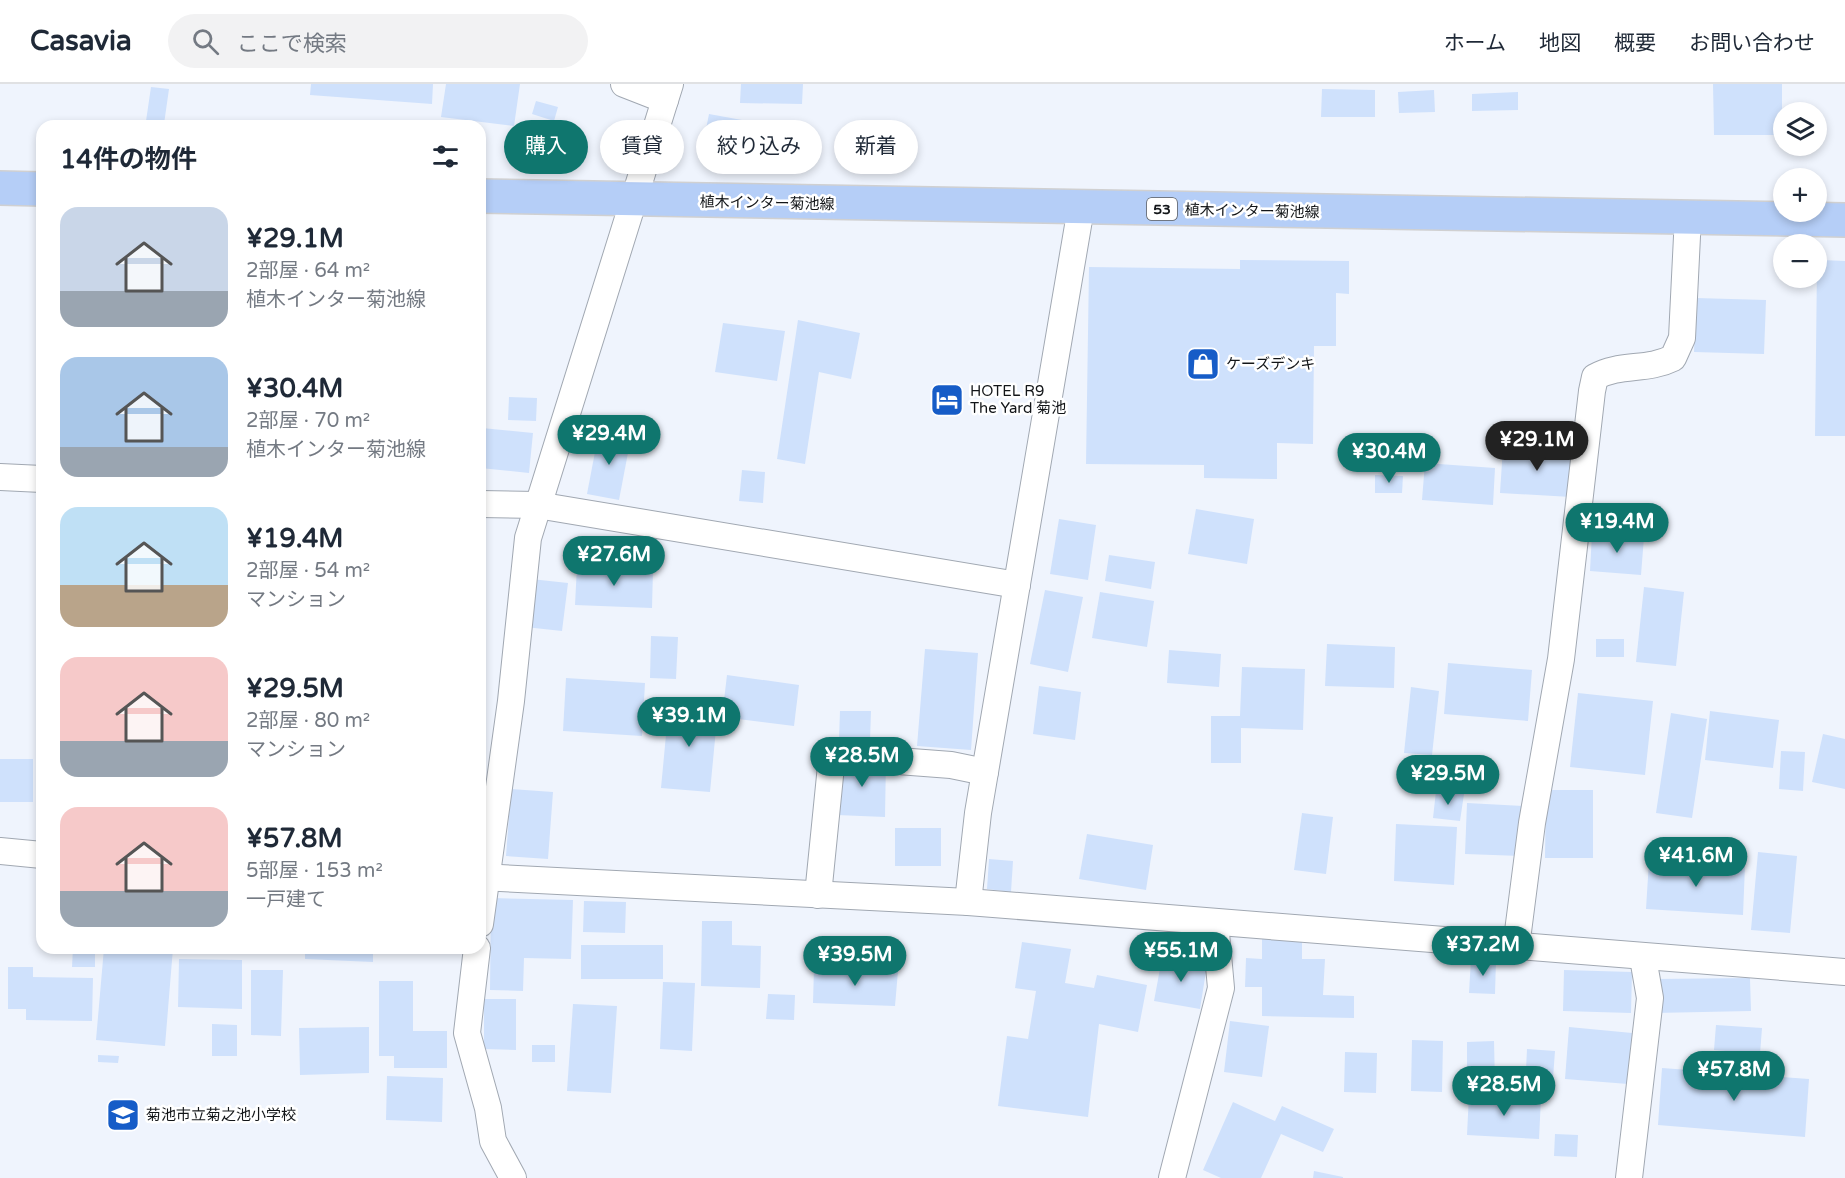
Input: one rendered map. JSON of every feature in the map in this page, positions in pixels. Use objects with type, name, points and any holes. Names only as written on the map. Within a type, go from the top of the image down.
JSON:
[{"type":"main road","points":[[0,188],[36,189]]},
{"type":"main road","name":"植木インター菊池線","points":[[486,196],[1845,220]]},
{"type":"street","points":[[486,859],[511,701],[528,538],[667,92],[624,84]]},
{"type":"street","points":[[968,902],[985,772],[1081,208]]},
{"type":"street","points":[[1516,947],[1532,823],[1561,659],[1595,377],[1607,370],[1649,368],[1673,358],[1682,338],[1688,216]]},
{"type":"street","points":[[0,477],[36,479]]},
{"type":"street","points":[[486,504],[537,506],[1017,585]]},
{"type":"street","points":[[818,895],[832,756],[951,765],[985,772]]},
{"type":"street","points":[[0,851],[36,854]]},
{"type":"street","points":[[486,878],[968,902],[1643,958],[1845,972]]},
{"type":"street","points":[[1172,1178],[1221,988],[1215,922]]},
{"type":"street","points":[[476,954],[467,1033],[488,1108],[493,1141],[513,1178]]},
{"type":"street","points":[[1629,1178],[1650,998],[1643,958]]},
{"type":"building","points":[[311,84],[433,84],[432,104],[310,95]]},
{"type":"building","points":[[446,84],[520,84],[515,120],[504,120],[504,125],[486,123],[486,120],[441,117]]},
{"type":"building","points":[[741,84],[803,84],[802,104],[740,103]]},
{"type":"building","points":[[1713,84],[1782,84],[1782,102],[1773,102],[1773,135],[1714,135]]},
{"type":"building","points":[[151,87],[169,89],[165,120],[146,120]]},
{"type":"building","points":[[1322,89],[1375,90],[1375,117],[1321,117]]},
{"type":"building","points":[[1434,90],[1435,112],[1399,113],[1398,92]]},
{"type":"building","points":[[1518,92],[1518,110],[1472,111],[1472,94]]},
{"type":"building","points":[[536,101],[558,107],[554,120],[532,114]]},
{"type":"building","points":[[709,114],[742,120],[708,120]]},
{"type":"building","points":[[1240,260],[1349,261],[1349,294],[1336,293],[1336,346],[1314,346],[1313,444],[1277,443],[1277,479],[1204,478],[1204,465],[1086,464],[1089,267],[1240,269]]},
{"type":"building","points":[[1827,260],[1845,261],[1845,436],[1815,436],[1817,288],[1827,288]]},
{"type":"building","points":[[1696,298],[1766,300],[1764,354],[1694,352]]},
{"type":"building","points":[[798,320],[860,333],[851,379],[819,372],[805,464],[777,459]]},
{"type":"building","points":[[723,323],[785,331],[777,381],[715,372]]},
{"type":"building","points":[[509,397],[537,398],[536,421],[508,420]]},
{"type":"building","points":[[486,428],[533,433],[529,473],[486,469]]},
{"type":"building","points":[[599,431],[631,437],[619,500],[587,494]]},
{"type":"building","points":[[1503,447],[1574,451],[1571,497],[1500,493]]},
{"type":"building","points":[[1425,463],[1495,468],[1493,505],[1422,500]]},
{"type":"building","points":[[742,470],[765,472],[763,503],[739,501]]},
{"type":"building","points":[[1375,475],[1403,476],[1402,493],[1375,493]]},
{"type":"building","points":[[1196,509],[1254,519],[1247,564],[1188,554]]},
{"type":"building","points":[[1059,519],[1096,525],[1088,580],[1050,574]]},
{"type":"building","points":[[1592,533],[1644,537],[1641,575],[1590,571]]},
{"type":"building","points":[[1109,555],[1155,562],[1151,589],[1105,581]]},
{"type":"building","points":[[577,566],[653,570],[652,608],[575,605]]},
{"type":"building","points":[[531,579],[568,583],[562,631],[525,627]]},
{"type":"building","points":[[1644,587],[1684,592],[1676,666],[1636,662]]},
{"type":"building","points":[[1045,590],[1083,597],[1068,672],[1030,664]]},
{"type":"building","points":[[1100,592],[1154,601],[1147,647],[1092,638]]},
{"type":"building","points":[[651,636],[678,637],[676,679],[650,678]]},
{"type":"building","points":[[1596,639],[1624,639],[1624,657],[1596,657]]},
{"type":"building","points":[[1327,644],[1395,647],[1394,688],[1325,686]]},
{"type":"building","points":[[925,649],[978,653],[971,750],[917,746]]},
{"type":"building","points":[[1169,650],[1221,654],[1219,687],[1167,683]]},
{"type":"building","points":[[1448,663],[1532,670],[1528,721],[1444,714]]},
{"type":"building","points":[[1242,667],[1305,669],[1303,730],[1241,728],[1241,763],[1211,763],[1211,716],[1240,716]]},
{"type":"building","points":[[727,675],[799,685],[794,726],[722,717]]},
{"type":"building","points":[[566,678],[645,683],[642,736],[563,731]]},
{"type":"building","points":[[1039,686],[1081,692],[1075,740],[1033,734]]},
{"type":"building","points":[[1411,687],[1439,691],[1432,755],[1404,753]]},
{"type":"building","points":[[1578,693],[1653,701],[1645,775],[1570,767]]},
{"type":"building","points":[[669,703],[718,708],[710,792],[661,788]]},
{"type":"building","points":[[840,711],[871,711],[870,741],[839,740]]},
{"type":"building","points":[[1710,711],[1779,720],[1773,768],[1705,760]]},
{"type":"building","points":[[1671,713],[1707,719],[1692,818],[1656,813]]},
{"type":"building","points":[[1823,734],[1845,739],[1845,789],[1812,782]]},
{"type":"building","points":[[1781,751],[1805,752],[1803,791],[1779,789]]},
{"type":"building","points":[[0,759],[33,759],[33,802],[0,802]]},
{"type":"building","points":[[838,759],[886,760],[885,817],[837,815]]},
{"type":"building","points":[[511,789],[553,792],[548,859],[506,856]]},
{"type":"building","points":[[1546,790],[1593,790],[1593,858],[1545,858]]},
{"type":"building","points":[[1436,791],[1464,794],[1460,821],[1433,818]]},
{"type":"building","points":[[1467,803],[1523,806],[1521,856],[1465,854]]},
{"type":"building","points":[[1302,813],[1333,817],[1326,874],[1294,870]]},
{"type":"building","points":[[1396,824],[1457,827],[1454,885],[1394,881]]},
{"type":"building","points":[[895,828],[941,828],[941,866],[895,866]]},
{"type":"building","points":[[1087,834],[1153,845],[1146,890],[1079,879]]},
{"type":"building","points":[[1758,852],[1797,856],[1790,933],[1751,930]]},
{"type":"building","points":[[989,859],[1013,861],[1011,892],[987,889]]},
{"type":"building","points":[[1649,861],[1745,866],[1743,915],[1646,909]]},
{"type":"building","points":[[491,898],[573,900],[571,959],[524,958],[523,991],[490,990]]},
{"type":"building","points":[[584,901],[626,902],[625,933],[583,932]]},
{"type":"building","points":[[702,921],[732,921],[732,945],[761,946],[760,988],[701,986]]},
{"type":"building","points":[[1262,938],[1302,939],[1302,959],[1325,959],[1323,995],[1354,996],[1354,1018],[1262,1016],[1262,987],[1245,987],[1246,958],[1262,959]]},
{"type":"building","points":[[1022,942],[1071,949],[1065,983],[1094,988],[1097,975],[1147,985],[1138,1032],[1099,1024],[1088,1117],[998,1106],[1007,1036],[1028,1039],[1036,991],[1015,988]]},
{"type":"building","points":[[581,945],[663,945],[663,979],[581,979]]},
{"type":"building","points":[[73,954],[95,954],[95,967],[72,967]]},
{"type":"building","points":[[103,954],[173,954],[165,1046],[96,1040]]},
{"type":"building","points":[[305,954],[373,954],[373,962],[305,959]]},
{"type":"building","points":[[1162,958],[1207,965],[1200,1009],[1154,1001]]},
{"type":"building","points":[[179,959],[242,960],[242,1009],[178,1007]]},
{"type":"building","points":[[1471,959],[1496,960],[1495,994],[1469,993]]},
{"type":"building","points":[[8,967],[33,967],[33,977],[93,978],[92,1021],[26,1020],[26,1009],[8,1009]]},
{"type":"building","points":[[814,967],[898,971],[895,1006],[813,1003]]},
{"type":"building","points":[[251,970],[283,970],[281,1036],[251,1035]]},
{"type":"building","points":[[1564,970],[1632,972],[1631,1013],[1563,1011]]},
{"type":"building","points":[[1750,978],[1751,1011],[1654,1013],[1654,979]]},
{"type":"building","points":[[379,981],[413,981],[413,1031],[447,1031],[447,1068],[394,1068],[394,1056],[379,1056]]},
{"type":"building","points":[[663,982],[695,983],[692,1051],[660,1049]]},
{"type":"building","points":[[768,994],[795,995],[794,1020],[766,1019]]},
{"type":"building","points":[[484,999],[516,999],[516,1050],[484,1049]]},
{"type":"building","points":[[573,1004],[617,1006],[611,1093],[567,1091]]},
{"type":"building","points":[[1230,1021],[1269,1026],[1262,1077],[1224,1072]]},
{"type":"building","points":[[212,1024],[237,1025],[237,1056],[212,1056]]},
{"type":"building","points":[[1716,1025],[1762,1028],[1760,1054],[1714,1050]]},
{"type":"building","points":[[369,1027],[369,1073],[300,1075],[299,1028]]},
{"type":"building","points":[[1569,1027],[1632,1033],[1628,1084],[1565,1079]]},
{"type":"building","points":[[1412,1040],[1443,1041],[1442,1092],[1411,1091]]},
{"type":"building","points":[[1494,1041],[1495,1083],[1467,1083],[1467,1042]]},
{"type":"building","points":[[532,1045],[555,1045],[555,1062],[532,1062]]},
{"type":"building","points":[[1527,1049],[1555,1051],[1552,1092],[1525,1090]]},
{"type":"building","points":[[1345,1052],[1377,1053],[1376,1093],[1344,1092]]},
{"type":"building","points":[[98,1055],[119,1056],[118,1063],[98,1062]]},
{"type":"building","points":[[1662,1068],[1809,1079],[1805,1137],[1658,1125]]},
{"type":"building","points":[[387,1076],[443,1078],[442,1122],[386,1120]]},
{"type":"building","points":[[1469,1094],[1541,1098],[1539,1139],[1467,1135]]},
{"type":"building","points":[[1233,1102],[1275,1121],[1282,1106],[1334,1129],[1323,1152],[1281,1134],[1261,1178],[1221,1178],[1203,1170]]},
{"type":"building","points":[[1555,1134],[1578,1135],[1577,1157],[1554,1156]]},
{"type":"building","points":[[1314,1171],[1343,1177],[1343,1178],[1313,1178]]},
{"type":"place","name":"ケーズデンキ","points":[[1203,364]]},
{"type":"place","name":"HOTEL R9 The Yard 菊池","points":[[947,400]]},
{"type":"place","name":"菊池市立菊之池小学校","points":[[123,1115]]}]
